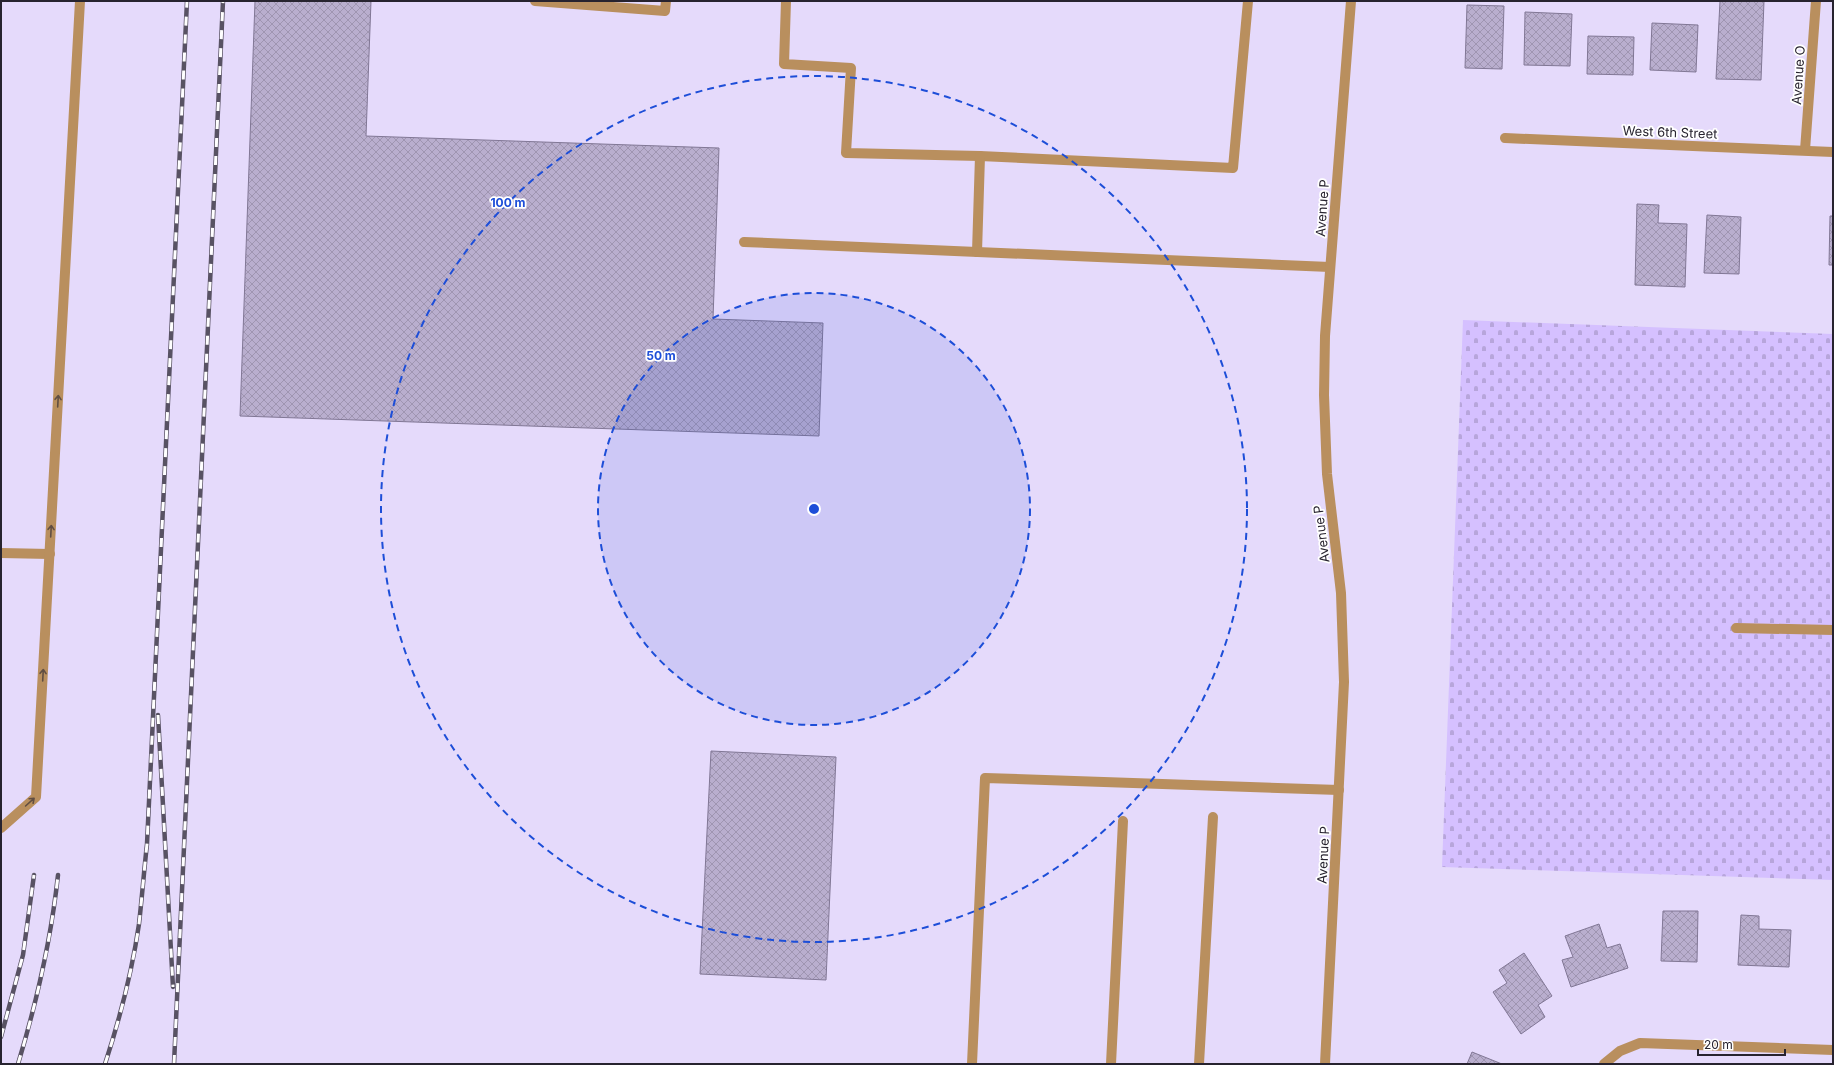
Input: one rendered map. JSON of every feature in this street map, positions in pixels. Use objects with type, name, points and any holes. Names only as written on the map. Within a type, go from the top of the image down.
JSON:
[{"type":"street","points":[[1,828],[36,797],[80,1]]},
{"type":"street","points":[[535,1],[665,11],[666,1]]},
{"type":"street","points":[[786,1],[784,64],[851,68],[846,153],[980,156],[1232,168],[1248,1]]},
{"type":"street","name":"Avenue P","points":[[1325,1064],[1344,682],[1341,593],[1327,474],[1324,395],[1325,336],[1351,1]]},
{"type":"street","name":"Avenue O","points":[[1805,150],[1816,1]]},
{"type":"street","name":"West 6th Street","points":[[1505,138],[1833,152]]},
{"type":"street","points":[[977,252],[980,156]]},
{"type":"street","points":[[744,242],[1330,267]]},
{"type":"street","points":[[1,553],[50,554]]},
{"type":"street","points":[[1736,628],[1833,630]]},
{"type":"street","points":[[972,1064],[985,778],[1339,790]]},
{"type":"street","points":[[1200,1064],[1213,817]]},
{"type":"street","points":[[1111,1064],[1123,821]]},
{"type":"street","points":[[1604,1064],[1620,1051],[1640,1043],[1833,1050]]},
{"type":"green space","points":[[1463,320],[1833,334],[1833,880],[1442,867]]},
{"type":"building","points":[[255,1],[371,1],[366,136],[719,148],[713,319],[823,323],[819,436],[240,416]]},
{"type":"building","points":[[1720,1],[1764,1],[1761,80],[1716,79]]},
{"type":"building","points":[[1467,5],[1504,6],[1502,69],[1465,68]]},
{"type":"building","points":[[1525,12],[1572,14],[1570,66],[1524,65]]},
{"type":"building","points":[[1652,23],[1698,25],[1696,72],[1650,70]]},
{"type":"building","points":[[1588,36],[1634,37],[1633,75],[1587,74]]},
{"type":"building","points":[[1637,204],[1659,205],[1658,223],[1687,224],[1685,287],[1635,285]]},
{"type":"building","points":[[1707,215],[1741,217],[1739,274],[1704,273]]},
{"type":"building","points":[[1830,216],[1833,216],[1833,265],[1829,265]]},
{"type":"building","points":[[711,751],[836,757],[826,980],[700,974]]},
{"type":"building","points":[[1663,911],[1698,911],[1697,962],[1661,961]]},
{"type":"building","points":[[1741,915],[1759,916],[1759,929],[1791,930],[1789,967],[1738,965]]},
{"type":"building","points":[[1599,924],[1607,948],[1620,944],[1628,968],[1571,987],[1562,960],[1573,957],[1565,936]]},
{"type":"building","points":[[1524,953],[1552,996],[1538,1005],[1545,1017],[1521,1034],[1493,992],[1507,983],[1499,970]]},
{"type":"building","points":[[1472,1052],[1502,1064],[1467,1064]]},
{"type":"railway","points":[[105,1064],[121,1012],[133,960],[139,924],[147,844],[187,1]]},
{"type":"railway","points":[[174,1064],[223,1]]},
{"type":"railway","points":[[158,715],[173,987]]},
{"type":"railway","points":[[1,1037],[23,955],[34,875]]},
{"type":"railway","points":[[18,1064],[31,1017],[47,947],[58,875]]}]
